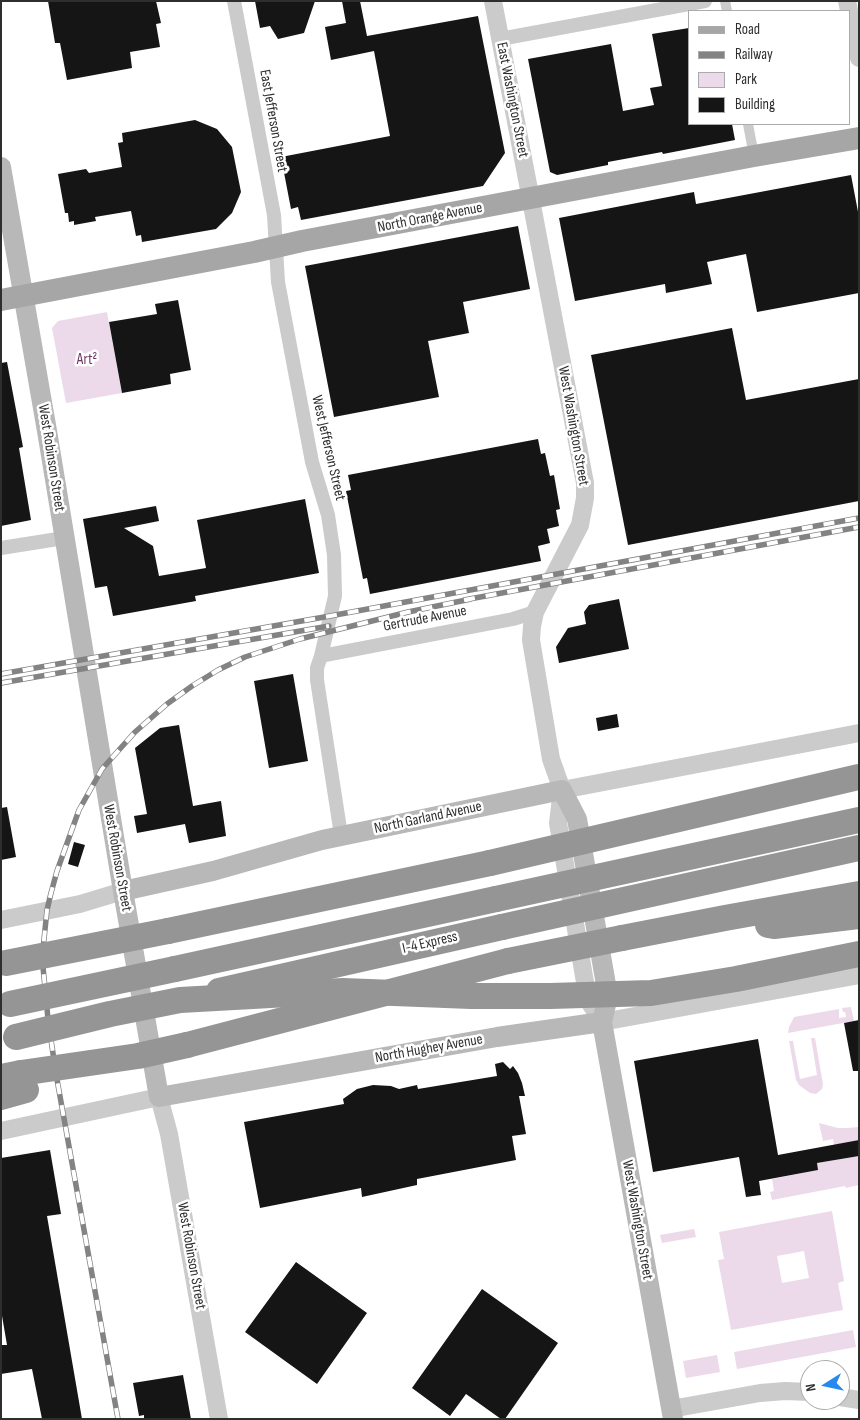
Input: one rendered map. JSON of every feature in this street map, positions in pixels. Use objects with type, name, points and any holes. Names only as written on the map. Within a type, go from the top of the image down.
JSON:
[{"type":"highway","points":[[4,964],[490,863],[859,777]]},
{"type":"highway","name":"I-4 Express","points":[[6,1005],[859,820]]},
{"type":"highway","name":"I-4 Express","points":[[9,1038],[859,848]]},
{"type":"highway","points":[[12,1084],[187,1045],[508,961],[725,918],[859,894]]},
{"type":"highway","points":[[725,918],[774,926],[859,916]]},
{"type":"highway","points":[[180,1000],[343,991],[510,996],[651,993],[736,980],[859,954]]},
{"type":"main road","name":"North Orange Avenue","points":[[1,300],[754,156],[859,138]]},
{"type":"main road","name":"West Robinson Street","points":[[1,167],[122,891],[159,1097]]},
{"type":"main road","name":"North Garland Avenue","points":[[122,891],[213,871],[341,835],[562,790]]},
{"type":"main road","name":"West Washington Street","points":[[562,790],[577,819],[608,996],[602,1022],[672,1414]]},
{"type":"main road","name":"North Hughey Avenue","points":[[159,1097],[497,1037],[602,1022]]},
{"type":"street","name":"East Jefferson Street","points":[[234,1],[274,215],[276,247]]},
{"type":"street","name":"East Washington Street","points":[[493,1],[531,199]]},
{"type":"street","points":[[500,39],[705,1]]},
{"type":"street","points":[[850,11],[859,58]]},
{"type":"street","points":[[748,125],[754,156]]},
{"type":"street","name":"West Washington Street","points":[[531,199],[585,483],[582,517],[576,534],[535,612],[531,632],[532,649],[551,759],[562,790]]},
{"type":"street","name":"West Jefferson Street","points":[[276,247],[278,282],[302,414],[312,462],[328,515],[334,555],[334,596],[319,662],[317,688],[341,835]]},
{"type":"street","points":[[1,548],[64,538]]},
{"type":"street","name":"Gertrude Avenue","points":[[319,662],[513,619],[535,612]]},
{"type":"street","name":"North Garland Avenue","points":[[562,790],[859,733]]},
{"type":"street","name":"North Garland Avenue","points":[[1,920],[80,904],[122,891]]},
{"type":"street","name":"North Hughey Avenue","points":[[602,1022],[859,975]]},
{"type":"street","name":"North Hughey Avenue","points":[[1,1131],[159,1097]]},
{"type":"street","name":"West Robinson Street","points":[[159,1097],[169,1134],[219,1419]]},
{"type":"street","points":[[672,1414],[760,1393],[800,1392]]},
{"type":"green space","name":"Art²","points":[[107,312],[122,393],[66,403],[52,328],[58,321]]},
{"type":"green space","points":[[851,1007],[854,1021],[788,1033],[794,1017],[839,1009],[839,1018],[846,1017],[842,1008]]},
{"type":"green space","points":[[811,1038],[815,1038],[823,1084],[822,1089],[816,1094],[810,1093],[799,1085],[796,1080],[789,1041],[793,1041],[800,1079],[817,1075]]},
{"type":"green space","points":[[819,1123],[838,1128],[859,1127],[859,1140],[834,1145],[833,1139],[823,1141]]},
{"type":"green space","points":[[859,1156],[859,1185],[772,1200],[770,1192],[774,1191],[772,1179],[817,1170],[817,1163]]},
{"type":"green space","points":[[832,1211],[844,1281],[838,1283],[843,1310],[731,1330],[718,1260],[724,1259],[719,1232]],"holes":[[[804,1251],[809,1278],[782,1283],[777,1256]]]},
{"type":"green space","points":[[694,1229],[696,1237],[662,1243],[660,1235]]},
{"type":"green space","points":[[853,1330],[856,1347],[737,1369],[734,1352]]},
{"type":"green space","points":[[717,1355],[720,1372],[686,1378],[683,1361]]},
{"type":"building","points":[[48,1],[156,1],[161,23],[156,24],[160,47],[130,52],[132,68],[67,80],[60,43],[55,43]]},
{"type":"building","points":[[255,1],[315,1],[304,33],[278,39],[270,26],[260,28]]},
{"type":"building","points":[[342,1],[360,1],[367,36],[478,16],[505,153],[483,186],[301,220],[298,207],[291,209],[281,157],[390,136],[374,51],[331,60],[325,27],[346,23]]},
{"type":"building","points":[[688,28],[688,125],[732,125],[735,140],[663,154],[662,152],[608,162],[608,165],[557,175],[550,172],[528,59],[611,44],[623,111],[654,105],[650,88],[662,86],[652,34]]},
{"type":"building","points":[[195,120],[217,129],[232,147],[241,192],[232,213],[216,229],[142,242],[141,235],[136,236],[131,211],[95,217],[96,221],[74,225],[74,221],[69,222],[68,213],[65,213],[58,174],[86,169],[89,173],[122,167],[118,143],[123,142],[122,133]]},
{"type":"building","points":[[851,175],[859,217],[859,293],[757,312],[746,254],[707,262],[712,284],[666,293],[665,284],[575,301],[559,218],[694,192],[696,204]]},
{"type":"building","points":[[518,226],[530,289],[463,302],[469,333],[428,341],[439,397],[334,417],[305,266]]},
{"type":"building","points":[[178,300],[191,370],[170,374],[171,384],[122,393],[109,322],[157,314],[155,304]]},
{"type":"building","points":[[732,328],[746,400],[859,379],[859,501],[628,545],[591,355]]},
{"type":"building","points":[[7,362],[23,447],[19,448],[31,520],[1,526],[1,363]]},
{"type":"building","points":[[538,439],[541,454],[545,453],[550,476],[554,475],[560,509],[556,510],[559,526],[547,529],[550,543],[538,546],[541,561],[370,594],[367,578],[363,579],[346,491],[351,490],[348,475]]},
{"type":"building","points":[[305,499],[319,573],[195,596],[196,601],[113,616],[107,586],[95,588],[83,519],[156,506],[159,521],[124,528],[153,546],[159,576],[206,568],[197,520]]},
{"type":"building","points":[[619,599],[629,649],[559,663],[556,647],[568,628],[586,624],[584,612],[589,605]]},
{"type":"building","points":[[293,674],[308,761],[269,768],[254,681]]},
{"type":"building","points":[[617,714],[619,727],[598,731],[596,718]]},
{"type":"building","points":[[179,725],[193,806],[221,801],[226,836],[189,843],[185,824],[137,833],[134,816],[147,814],[135,748],[160,728]]},
{"type":"building","points":[[7,807],[16,857],[1,860],[1,808]]},
{"type":"building","points":[[74,842],[85,845],[78,867],[68,864]]},
{"type":"building","points":[[859,1020],[859,1071],[853,1071],[844,1023]]},
{"type":"building","points":[[758,1039],[778,1155],[859,1140],[859,1156],[817,1163],[818,1170],[759,1181],[761,1195],[746,1197],[739,1157],[653,1172],[634,1061]]},
{"type":"building","points":[[503,1062],[510,1069],[513,1066],[518,1073],[525,1096],[519,1096],[526,1134],[512,1136],[516,1160],[417,1179],[417,1185],[362,1197],[361,1188],[260,1208],[244,1122],[344,1104],[343,1099],[357,1089],[373,1085],[391,1086],[399,1089],[417,1085],[418,1089],[497,1076],[495,1064]]},
{"type":"building","points":[[50,1150],[61,1214],[47,1216],[82,1419],[42,1419],[32,1369],[1,1374],[1,1345],[7,1345],[1,1310],[1,1158]]},
{"type":"building","points":[[296,1262],[367,1313],[317,1384],[245,1332]]},
{"type":"building","points":[[482,1289],[558,1343],[505,1419],[501,1419],[466,1394],[450,1416],[412,1388]]},
{"type":"building","points":[[183,1375],[191,1419],[144,1419],[144,1415],[139,1416],[133,1383]]},
{"type":"railway","points":[[1,674],[330,616],[859,518]]},
{"type":"railway","points":[[464,600],[859,527]]},
{"type":"railway","points":[[118,1419],[56,1074],[43,967],[47,910],[57,871],[79,810],[102,769],[135,732],[167,704],[218,670],[245,657],[300,639],[408,612],[471,599]]},
{"type":"railway","points":[[1,683],[329,626]]}]
